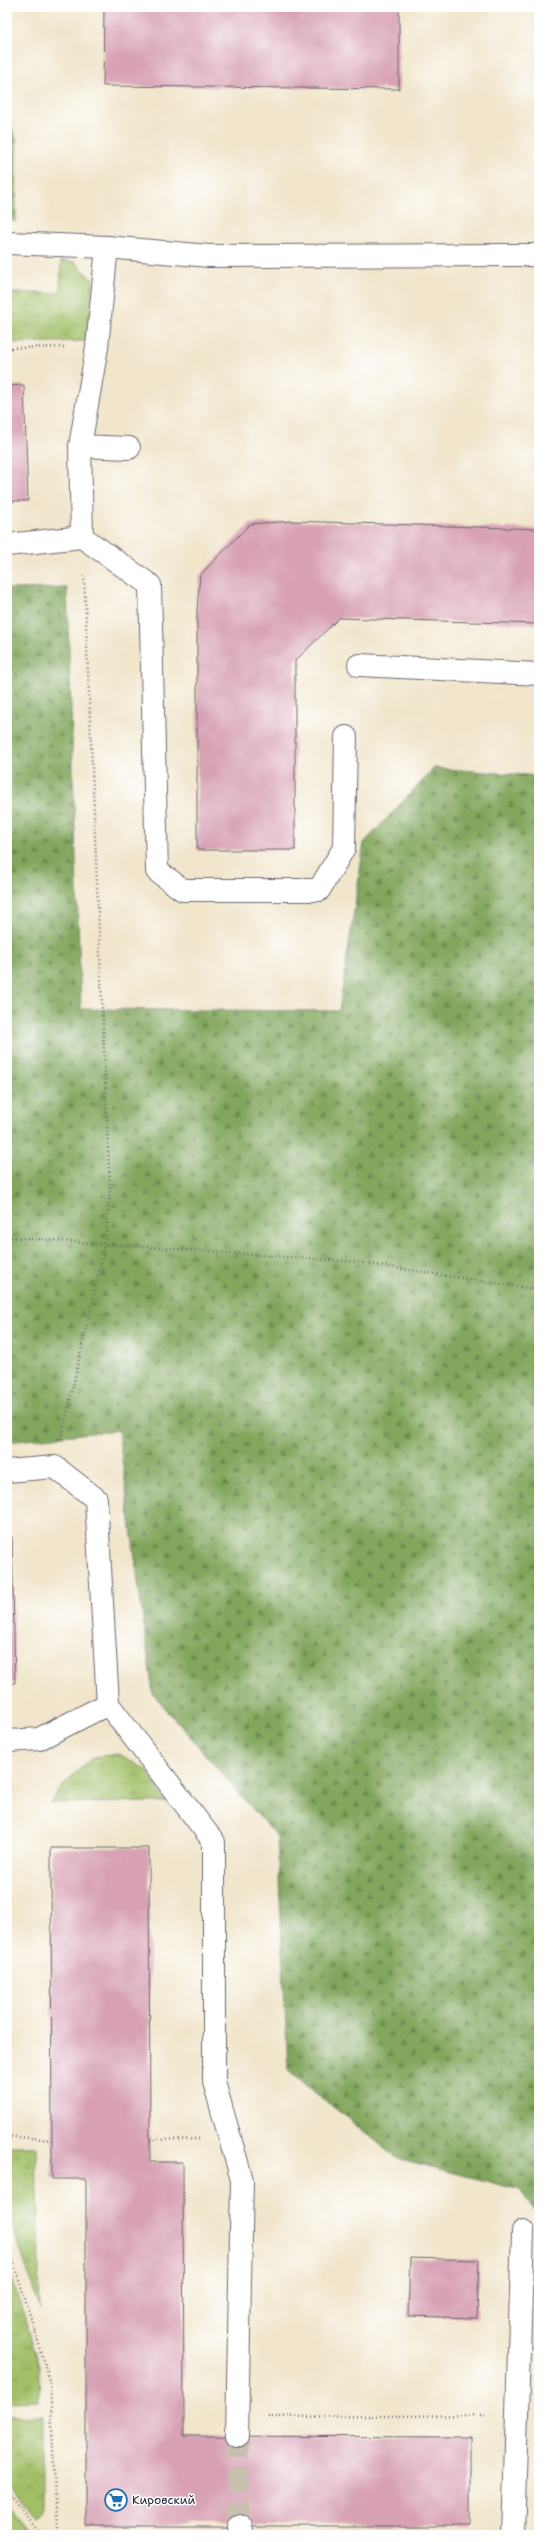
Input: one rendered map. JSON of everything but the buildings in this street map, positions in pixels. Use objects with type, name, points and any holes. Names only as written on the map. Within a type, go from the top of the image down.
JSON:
[{"type":"lane","points":[[7,242],[107,247],[209,256],[539,255]]},
{"type":"lane","points":[[82,537],[80,446],[97,347],[107,247]]},
{"type":"lane","points":[[80,446],[129,448]]},
{"type":"lane","points":[[7,545],[82,537],[150,585],[157,871],[183,890],[319,890],[344,848],[346,737]]},
{"type":"lane","points":[[359,666],[539,674]]},
{"type":"lane","points":[[7,1471],[55,1467],[96,1499],[108,1704],[214,1842],[214,2082],[242,2180],[238,2427]]},
{"type":"lane","points":[[7,1741],[39,1739],[108,1704]]},
{"type":"lane","points":[[513,2535],[523,2231]]},
{"type":"path","points":[[7,348],[97,347]]},
{"type":"path","points":[[55,1467],[105,1244],[110,1192],[82,537]]},
{"type":"path","points":[[7,1237],[358,1262],[539,1290]]},
{"type":"path","points":[[7,2136],[52,2140]]},
{"type":"path","points":[[150,2140],[230,2139]]},
{"type":"path","points":[[7,2241],[50,2380],[55,2496],[59,2535]]},
{"type":"path","points":[[238,2427],[517,2415]]},
{"type":"path","points":[[7,2492],[40,2535]]},
{"type":"green space","points":[[7,116],[16,139],[16,221],[7,221]]},
{"type":"green space","points":[[61,261],[75,262],[93,280],[87,341],[7,343],[7,293],[60,293]]},
{"type":"green space","points":[[67,588],[81,1009],[339,1011],[364,843],[434,768],[539,776],[539,2217],[520,2190],[397,2158],[288,2071],[277,1837],[153,1694],[118,1430],[7,1442],[7,589]]},
{"type":"green space","points":[[119,1754],[148,1771],[166,1802],[50,1803],[67,1781],[93,1757]]},
{"type":"green space","points":[[7,2146],[36,2146],[40,2309],[7,2209]]},
{"type":"green space","points":[[7,2263],[40,2366],[39,2401],[7,2402]]},
{"type":"green space","points":[[43,2415],[43,2512],[36,2517],[7,2483],[7,2416]]},
{"type":"green space","points":[[7,2504],[33,2535],[7,2535]]},
{"type":"tunnel","points":[[237,2436],[239,2526]]},
{"type":"place","name":"Кировский","points":[[116,2500]]}]
